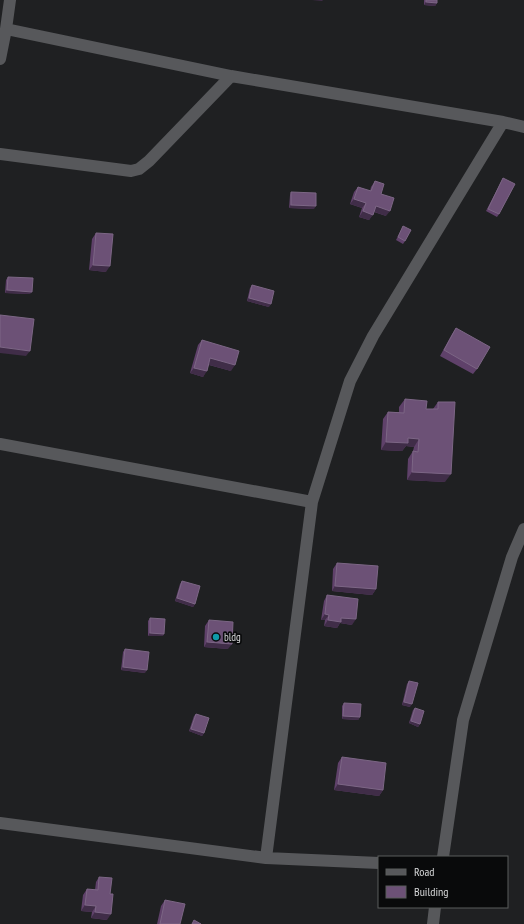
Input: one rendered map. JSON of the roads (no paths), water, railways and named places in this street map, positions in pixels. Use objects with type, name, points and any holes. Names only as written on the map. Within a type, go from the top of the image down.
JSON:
[{"type":"street","points":[[0,59],[10,0]]},
{"type":"street","points":[[6,29],[231,76],[503,122],[524,127]]},
{"type":"street","points":[[0,154],[131,171],[139,168],[149,161],[231,76]]},
{"type":"street","points":[[266,858],[312,502],[353,374],[373,336],[503,122]]},
{"type":"street","points":[[0,444],[312,502]]},
{"type":"street","points":[[443,856],[463,720],[512,557],[524,529]]},
{"type":"street","points":[[0,823],[266,858],[378,863]]},
{"type":"street","points":[[433,924],[435,908]]},
{"type":"place","name":"bldg","points":[[216,637]]}]
